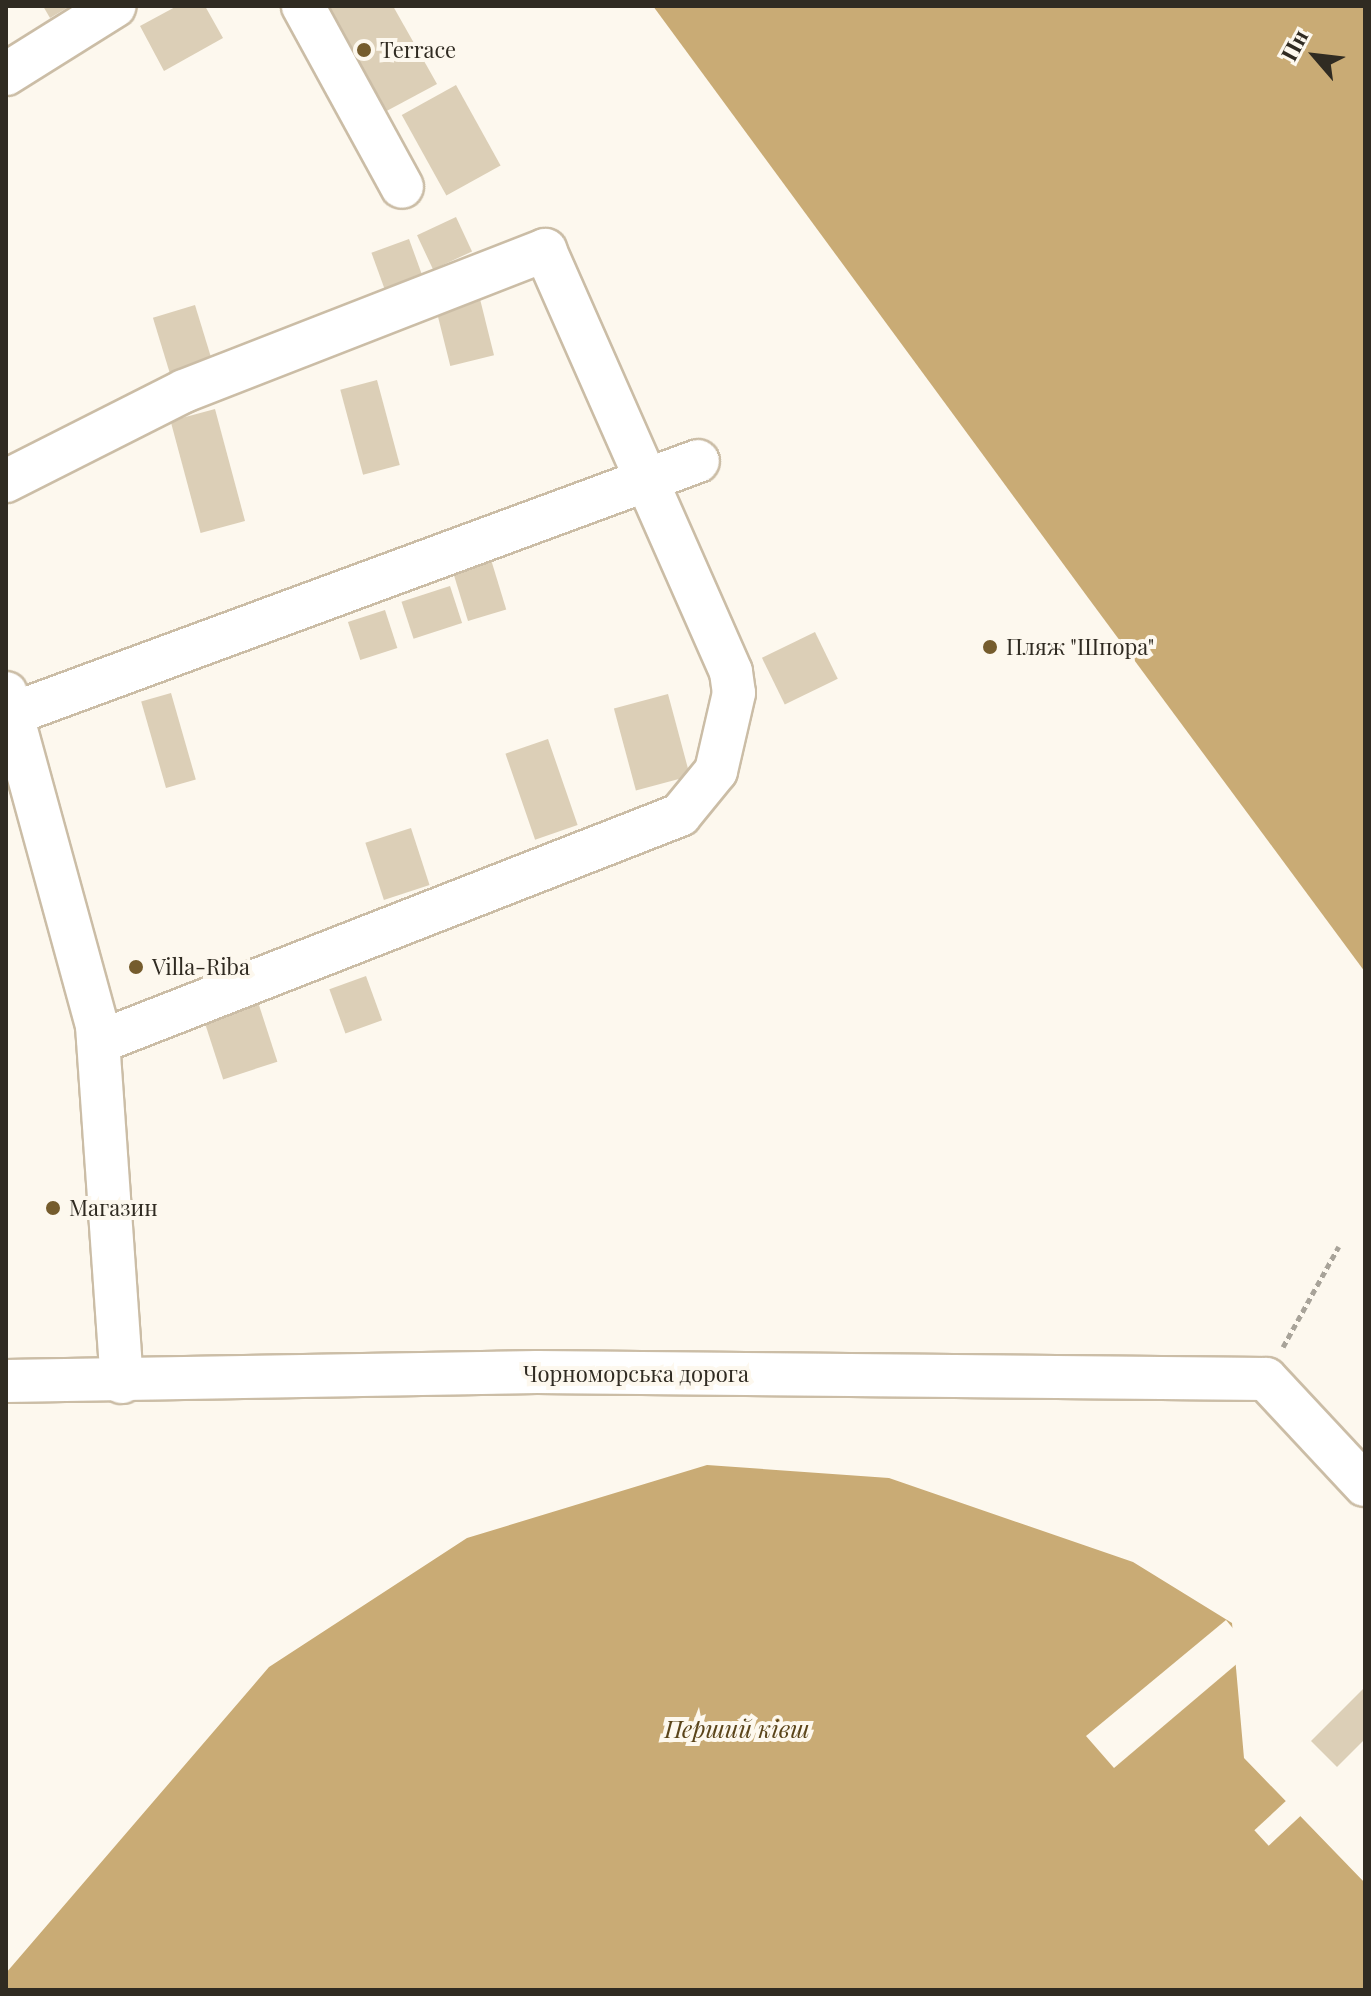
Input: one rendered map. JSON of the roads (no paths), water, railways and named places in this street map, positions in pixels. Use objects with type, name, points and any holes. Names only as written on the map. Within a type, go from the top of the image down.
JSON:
[{"type":"street","points":[[6,74],[115,6]]},
{"type":"street","points":[[303,6],[402,187]]},
{"type":"street","points":[[6,481],[184,391],[545,250],[731,672],[734,693],[727,737],[701,793],[680,815],[99,1042]]},
{"type":"street","points":[[122,1382],[99,1042],[80,948],[9,704],[698,461]]},
{"type":"street","name":"Чорноморська дорога","points":[[6,1381],[122,1382],[537,1372],[1266,1379],[1365,1485]]},
{"type":"water","points":[[653,6],[1365,6],[1365,972],[1089,599]]},
{"type":"water","name":"Перший ківш","points":[[707,1465],[889,1478],[1133,1562],[1232,1623],[1244,1758],[1365,1883],[1365,1990],[6,1990],[6,1973],[269,1667],[467,1538]]},
{"type":"place","name":"Terrace","points":[[364,50]]},
{"type":"place","name":"Пляж \"Шпора\"","points":[[990,647]]},
{"type":"place","name":"Villa-Riba","points":[[136,967]]},
{"type":"place","name":"Магазин","points":[[53,1208]]}]
